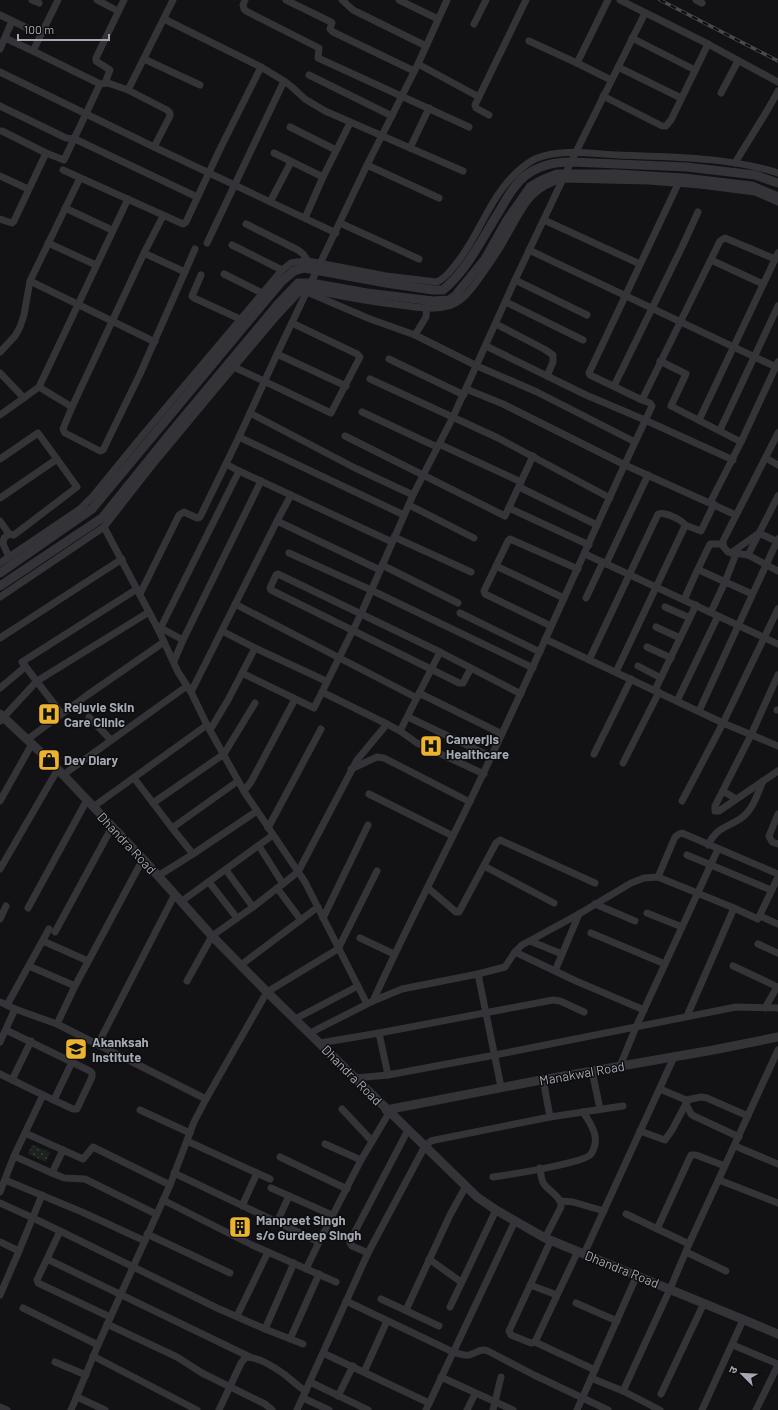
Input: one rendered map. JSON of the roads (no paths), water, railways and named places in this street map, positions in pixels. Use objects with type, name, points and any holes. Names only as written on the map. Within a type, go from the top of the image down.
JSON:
[{"type":"street","points":[[32,0],[39,3]]},
{"type":"street","points":[[33,51],[58,0]]},
{"type":"street","points":[[96,0],[118,11]]},
{"type":"street","points":[[0,131],[64,160],[86,114],[110,70],[96,61],[96,58],[124,0]]},
{"type":"street","points":[[128,90],[173,0]]},
{"type":"street","points":[[246,0],[243,6],[246,11],[319,48],[318,58],[469,127]]},
{"type":"street","points":[[286,0],[331,22],[330,29],[333,32],[479,97]]},
{"type":"street","points":[[342,0],[353,10],[426,46]]},
{"type":"street","points":[[61,714],[37,681],[25,668],[23,660],[138,591],[179,515],[184,512],[198,518],[239,437],[318,267],[416,68],[447,0]]},
{"type":"street","points":[[474,24],[486,0]]},
{"type":"street","points":[[489,115],[475,107],[526,0]]},
{"type":"street","points":[[577,63],[608,0]]},
{"type":"street","points":[[620,0],[708,44],[778,82]]},
{"type":"street","points":[[404,1],[438,19]]},
{"type":"street","points":[[242,673],[314,708],[326,681],[361,614],[413,495],[453,418],[564,176],[645,12]]},
{"type":"street","points":[[0,15],[27,28]]},
{"type":"street","points":[[164,19],[261,67],[284,81],[313,104],[350,123],[463,171]]},
{"type":"street","points":[[0,47],[12,21]]},
{"type":"street","points":[[5,38],[102,83],[128,90],[167,110],[170,113],[170,116],[154,147]]},
{"type":"street","points":[[632,38],[695,70]]},
{"type":"street","points":[[529,41],[611,80]]},
{"type":"street","points":[[603,96],[662,126],[666,126],[671,120],[708,44]]},
{"type":"street","points":[[144,59],[200,85]]},
{"type":"street","points":[[721,93],[738,60]]},
{"type":"street","points":[[63,170],[183,224],[186,222],[261,67]]},
{"type":"street","points":[[618,67],[681,98]]},
{"type":"street","points":[[0,72],[336,233]]},
{"type":"street","points":[[309,75],[392,116]]},
{"type":"street","points":[[207,243],[284,81]]},
{"type":"street","points":[[735,163],[778,91]]},
{"type":"street","points":[[0,106],[66,138],[75,139],[198,197]]},
{"type":"street","points":[[410,148],[429,108]]},
{"type":"street","points":[[305,218],[350,123]]},
{"type":"street","points":[[290,127],[336,150]]},
{"type":"street","points":[[0,219],[12,223],[46,153]]},
{"type":"street","points":[[274,153],[323,178]]},
{"type":"street","points":[[0,573],[92,509],[288,275],[294,271],[300,268],[318,267],[437,282],[444,278],[467,250],[498,195],[513,175],[535,160],[553,154],[576,153],[679,157],[735,163],[778,173]]},
{"type":"street","points":[[270,202],[291,162]]},
{"type":"street","points":[[246,224],[298,250],[304,254],[308,261],[318,267],[386,283],[433,290],[443,290],[451,283],[469,259],[514,188],[525,176],[540,167],[554,162],[686,167],[755,175],[778,183]]},
{"type":"street","points":[[367,165],[439,198]]},
{"type":"street","points":[[0,597],[104,527],[150,468],[234,367],[302,289],[309,288],[367,293],[427,304],[449,300],[455,296],[485,259],[507,220],[530,188],[542,180],[558,174],[564,176],[678,184],[755,192],[778,202]]},
{"type":"street","points":[[564,176],[617,174],[684,178],[752,186],[778,196]]},
{"type":"street","points":[[0,176],[28,189]]},
{"type":"street","points":[[0,352],[15,336],[22,322],[30,281],[80,178]]},
{"type":"street","points":[[370,1003],[484,774],[646,420],[652,404],[590,376],[588,373],[678,184]]},
{"type":"street","points":[[0,416],[39,387],[128,199]]},
{"type":"street","points":[[65,208],[112,230]]},
{"type":"street","points":[[614,386],[698,212]]},
{"type":"street","points":[[163,216],[144,252],[72,407],[64,431],[102,451],[154,342],[195,249]]},
{"type":"street","points":[[544,220],[640,264]]},
{"type":"street","points":[[340,223],[419,259]]},
{"type":"street","points":[[642,400],[720,241],[723,238],[776,256],[699,420]]},
{"type":"street","points":[[48,243],[96,265]]},
{"type":"street","points":[[232,245],[282,270]]},
{"type":"street","points":[[529,250],[680,320],[754,357],[777,364],[700,530],[685,525],[682,522],[663,514],[658,514],[590,660]]},
{"type":"street","points":[[144,252],[185,272]]},
{"type":"street","points":[[711,260],[763,284]]},
{"type":"street","points":[[0,563],[80,509],[90,500],[282,270],[291,263],[308,261]]},
{"type":"street","points":[[224,274],[262,293]]},
{"type":"street","points":[[201,275],[192,296],[240,319]]},
{"type":"street","points":[[515,280],[586,315]]},
{"type":"street","points":[[30,281],[154,342]]},
{"type":"street","points":[[0,586],[102,518],[168,436],[293,287],[298,283],[370,319],[415,335],[477,366],[537,392],[635,442]]},
{"type":"street","points":[[506,302],[583,340]]},
{"type":"street","points":[[415,335],[426,317],[427,304]]},
{"type":"street","points":[[720,430],[778,306]]},
{"type":"street","points":[[234,367],[331,413],[359,358],[358,356],[292,323]]},
{"type":"street","points":[[496,324],[553,355],[553,362],[547,376]]},
{"type":"street","points":[[486,346],[586,395],[646,420],[732,460]]},
{"type":"street","points":[[277,354],[346,386]]},
{"type":"street","points":[[388,359],[465,392],[503,404],[625,465],[648,474],[736,515]]},
{"type":"street","points":[[660,361],[686,374],[671,406],[741,442]]},
{"type":"street","points":[[0,373],[24,398]]},
{"type":"street","points":[[370,379],[498,438],[534,456],[555,470],[610,498]]},
{"type":"street","points":[[39,387],[72,407]]},
{"type":"street","points":[[362,412],[520,484],[597,525]]},
{"type":"street","points":[[250,413],[355,468],[413,495]]},
{"type":"street","points":[[0,459],[38,433],[77,487],[14,535],[9,534],[4,538],[3,544],[9,557]]},
{"type":"street","points":[[778,433],[723,541],[725,549],[734,554],[748,555],[778,571]]},
{"type":"street","points":[[345,436],[503,516],[506,514],[534,456]]},
{"type":"street","points":[[239,437],[404,515]]},
{"type":"street","points":[[766,458],[778,465]]},
{"type":"street","points":[[0,498],[57,459]]},
{"type":"street","points":[[226,464],[291,495],[471,572]]},
{"type":"street","points":[[160,630],[239,471]]},
{"type":"street","points":[[586,598],[648,474]]},
{"type":"street","points":[[174,661],[261,481]]},
{"type":"street","points":[[0,869],[60,772],[189,689],[222,631],[291,495]]},
{"type":"street","points":[[748,555],[778,496]]},
{"type":"street","points":[[409,505],[474,538]]},
{"type":"street","points":[[509,508],[589,545]]},
{"type":"street","points":[[0,521],[9,534]]},
{"type":"street","points":[[277,521],[458,603]]},
{"type":"street","points":[[616,672],[685,525]]},
{"type":"street","points":[[104,527],[160,630],[164,642],[238,781],[305,882],[338,949],[358,986],[370,1003]]},
{"type":"street","points":[[699,711],[752,594],[778,541],[759,533]]},
{"type":"street","points":[[711,612],[725,582],[734,554],[759,533]]},
{"type":"street","points":[[551,626],[484,593],[508,540],[514,539],[578,569]]},
{"type":"street","points":[[684,600],[708,546],[712,544],[723,544]]},
{"type":"street","points":[[289,553],[371,590],[533,668]]},
{"type":"street","points":[[585,554],[778,644]]},
{"type":"street","points":[[0,638],[122,559]]},
{"type":"street","points":[[496,566],[564,598]]},
{"type":"street","points":[[697,571],[701,571],[752,594]]},
{"type":"street","points":[[471,668],[461,684],[270,590],[270,588],[276,575],[278,574],[440,652],[471,668],[521,694]]},
{"type":"street","points":[[235,604],[338,658],[502,734]]},
{"type":"street","points":[[623,763],[696,605]]},
{"type":"street","points":[[665,607],[690,618]]},
{"type":"street","points":[[682,801],[723,723],[764,637],[775,620],[778,609]]},
{"type":"street","points":[[1,717],[37,681],[149,612]]},
{"type":"street","points":[[460,613],[540,652]]},
{"type":"street","points":[[677,701],[718,616]]},
{"type":"street","points":[[656,627],[680,638]]},
{"type":"street","points":[[160,630],[183,640]]},
{"type":"street","points":[[222,631],[326,681]]},
{"type":"street","points":[[545,639],[723,723],[778,746]]},
{"type":"street","points":[[0,801],[30,742],[61,714],[164,642]]},
{"type":"street","points":[[647,646],[671,658]]},
{"type":"street","points":[[93,807],[209,727],[242,673],[255,648]]},
{"type":"street","points":[[400,732],[440,652]]},
{"type":"street","points":[[638,666],[662,678]]},
{"type":"street","points":[[0,688],[25,668]]},
{"type":"street","points":[[778,675],[751,735],[715,806],[715,811],[719,811],[778,771]]},
{"type":"street","points":[[594,754],[631,679]]},
{"type":"street","points":[[322,692],[387,724],[417,743],[484,774]]},
{"type":"street","points":[[244,791],[251,782],[295,699]]},
{"type":"street","points":[[153,803],[224,754],[255,703]]},
{"type":"street","points":[[89,716],[111,740]]},
{"type":"street","name":"Dhandra Road","points":[[1,717],[30,742],[60,772],[182,901],[212,936],[267,992],[478,1197],[496,1210],[548,1239],[778,1334]]},
{"type":"street","points":[[408,717],[492,757]]},
{"type":"street","points":[[187,981],[212,936],[253,907],[298,872],[351,769],[387,724]]},
{"type":"street","points":[[268,828],[321,728]]},
{"type":"street","points":[[351,769],[377,757],[384,758],[470,802]]},
{"type":"street","points":[[134,778],[193,854]]},
{"type":"street","points":[[172,828],[238,781]]},
{"type":"street","points":[[708,845],[717,832],[746,814],[754,802],[763,781]]},
{"type":"street","points":[[723,791],[736,799]]},
{"type":"street","points":[[369,794],[453,836]]},
{"type":"street","points":[[28,908],[87,800]]},
{"type":"street","points":[[158,876],[257,811]]},
{"type":"street","points":[[778,814],[769,836],[772,842],[778,844]]},
{"type":"street","points":[[323,918],[368,825]]},
{"type":"street","points":[[8,1005],[43,941],[52,931],[112,827]]},
{"type":"street","points":[[310,1033],[402,989],[478,974],[505,967],[515,952],[522,945],[579,914],[631,883],[644,878],[658,877],[758,919],[778,875],[682,834],[678,834],[675,837],[658,877]]},
{"type":"street","points":[[182,901],[273,835]]},
{"type":"street","points":[[428,888],[456,912],[459,912],[496,843],[500,840],[595,883]]},
{"type":"street","points":[[259,846],[280,886],[301,920]]},
{"type":"street","points":[[620,1066],[636,1027],[718,849]]},
{"type":"street","points":[[687,855],[772,890]]},
{"type":"street","points":[[57,1024],[88,961],[143,859]]},
{"type":"street","points":[[484,866],[554,903]]},
{"type":"street","points":[[226,870],[253,907]]},
{"type":"street","points":[[71,1410],[108,1320],[170,1185],[190,1133],[206,1099],[267,992],[338,949],[377,871]]},
{"type":"street","points":[[209,882],[237,918]]},
{"type":"street","points":[[98,1044],[175,894]]},
{"type":"street","points":[[596,904],[635,921]]},
{"type":"street","points":[[0,919],[6,906]]},
{"type":"street","points":[[241,964],[318,907]]},
{"type":"street","points":[[687,1016],[734,908]]},
{"type":"street","points":[[647,913],[682,927]]},
{"type":"street","points":[[555,971],[579,914]]},
{"type":"street","points":[[760,916],[778,924]]},
{"type":"street","points":[[591,933],[665,964]]},
{"type":"street","points":[[360,938],[394,954]]},
{"type":"street","points":[[43,941],[88,961]]},
{"type":"street","points":[[530,941],[562,954]]},
{"type":"street","points":[[758,944],[778,953]]},
{"type":"street","points":[[515,952],[644,1010]]},
{"type":"street","points":[[29,966],[75,986]]},
{"type":"street","points":[[733,966],[778,987],[764,1008]]},
{"type":"street","points":[[478,974],[502,1087]]},
{"type":"street","points":[[295,1019],[358,986]]},
{"type":"street","points":[[320,1043],[553,1000],[560,1001],[584,1012]]},
{"type":"street","points":[[0,1002],[57,1024],[206,1099]]},
{"type":"street","points":[[355,1078],[388,1075],[736,1007],[778,1008]]},
{"type":"street","points":[[0,1042],[15,1009]]},
{"type":"street","points":[[0,1074],[73,1109],[79,1106],[92,1078],[92,1073],[6,1030]]},
{"type":"street","points":[[379,1033],[388,1075]]},
{"type":"street","name":"Manakwal Road","points":[[388,1111],[543,1079],[674,1057],[778,1037]]},
{"type":"street","points":[[12,1080],[30,1042]]},
{"type":"street","points":[[623,1392],[778,1050]]},
{"type":"street","points":[[535,1342],[557,1296],[604,1212],[674,1057]]},
{"type":"street","points":[[54,1100],[72,1062]]},
{"type":"street","points":[[592,1071],[600,1110]]},
{"type":"street","points":[[543,1079],[550,1117]]},
{"type":"street","points":[[660,1089],[687,1102],[691,1114],[694,1116],[739,1136]]},
{"type":"street","points":[[0,1192],[14,1156],[43,1095]]},
{"type":"street","points":[[640,1131],[665,1140],[687,1102],[701,1097],[707,1098],[748,1116]]},
{"type":"street","points":[[297,1410],[368,1253],[425,1146],[431,1141],[435,1140],[550,1117],[623,1106]]},
{"type":"street","points":[[342,1109],[372,1141]]},
{"type":"street","points":[[140,1110],[190,1133]]},
{"type":"street","points":[[306,1269],[361,1160],[388,1111]]},
{"type":"street","points":[[493,1177],[585,1159],[591,1154],[595,1133],[583,1112]]},
{"type":"street","points":[[368,1253],[352,1246],[350,1241],[408,1130]]},
{"type":"street","points":[[26,1133],[83,1159],[93,1146],[170,1185]]},
{"type":"street","points":[[187,1141],[270,1179]]},
{"type":"street","points":[[325,1144],[361,1160]]},
{"type":"street","points":[[735,1146],[778,1164]]},
{"type":"street","points":[[52,1173],[63,1150]]},
{"type":"street","points":[[657,1229],[691,1156],[696,1155],[725,1166]]},
{"type":"street","points":[[14,1156],[64,1178],[85,1178],[156,1214]]},
{"type":"street","points":[[280,1157],[347,1189]]},
{"type":"street","points":[[540,1168],[543,1183],[561,1201],[574,1202],[604,1212]]},
{"type":"street","points":[[174,1172],[319,1242]]},
{"type":"street","points":[[242,1206],[257,1173]]},
{"type":"street","points":[[5,1180],[230,1273]]},
{"type":"street","points":[[719,1180],[778,1203]]},
{"type":"street","points":[[406,1310],[450,1215],[466,1186]]},
{"type":"street","points":[[271,1188],[332,1216]]},
{"type":"street","points":[[0,1295],[42,1196]]},
{"type":"street","points":[[277,1222],[289,1196]]},
{"type":"street","points":[[163,1200],[268,1252],[336,1282]]},
{"type":"street","points":[[561,1201],[561,1207],[530,1285],[509,1332],[511,1335],[531,1343],[535,1342],[594,1370]]},
{"type":"street","points":[[0,1203],[264,1329],[303,1344]]},
{"type":"street","points":[[450,1307],[496,1210]]},
{"type":"street","points":[[626,1214],[689,1244]]},
{"type":"street","points":[[322,1353],[353,1366],[427,1407],[515,1221]]},
{"type":"street","points":[[60,1231],[36,1280],[38,1284],[177,1357],[202,1373],[272,1410]]},
{"type":"street","points":[[0,1242],[19,1251]]},
{"type":"street","points":[[237,1316],[268,1252]]},
{"type":"street","points":[[686,1252],[726,1271]]},
{"type":"street","points":[[47,1259],[279,1371],[295,1385],[306,1391]]},
{"type":"street","points":[[429,1259],[461,1282]]},
{"type":"street","points":[[264,1329],[294,1263]]},
{"type":"street","points":[[290,1339],[320,1274]]},
{"type":"street","points":[[577,1410],[637,1275]]},
{"type":"street","points":[[530,1285],[557,1296]]},
{"type":"street","points":[[380,1298],[439,1326]]},
{"type":"street","points":[[346,1301],[452,1352],[465,1355],[485,1350],[608,1410]]},
{"type":"street","points":[[576,1303],[617,1321]]},
{"type":"street","points":[[661,1394],[704,1303]]},
{"type":"street","points":[[23,1308],[98,1345]]},
{"type":"street","points":[[364,1372],[387,1320]]},
{"type":"street","points":[[702,1410],[744,1320]]},
{"type":"street","points":[[732,1345],[778,1365],[756,1410]]},
{"type":"street","points":[[93,1356],[197,1410]]},
{"type":"street","points":[[219,1410],[243,1359],[250,1357]]},
{"type":"street","points":[[55,1362],[86,1375]]},
{"type":"street","points":[[338,1396],[353,1366]]},
{"type":"street","points":[[441,1377],[475,1394],[513,1410]]},
{"type":"street","points":[[493,1410],[501,1377]]},
{"type":"street","points":[[591,1378],[660,1410]]},
{"type":"street","points":[[310,1382],[368,1410]]},
{"type":"street","points":[[467,1410],[475,1394]]},
{"type":"street","points":[[77,1397],[105,1410]]},
{"type":"street","points":[[303,1398],[328,1410]]},
{"type":"street","points":[[0,1407],[7,1410]]},
{"type":"railway","points":[[660,0],[778,61]]},
{"type":"place","name":"Rejuvie Skin Care Clinic","points":[[49,714]]},
{"type":"place","name":"Canverjis Healthcare","points":[[431,746]]},
{"type":"place","name":"Dev Diary","points":[[49,760]]},
{"type":"place","name":"Akanksah Institute","points":[[76,1049]]},
{"type":"place","name":"Manpreet Singh s/o Gurdeep Singh","points":[[240,1227]]}]
